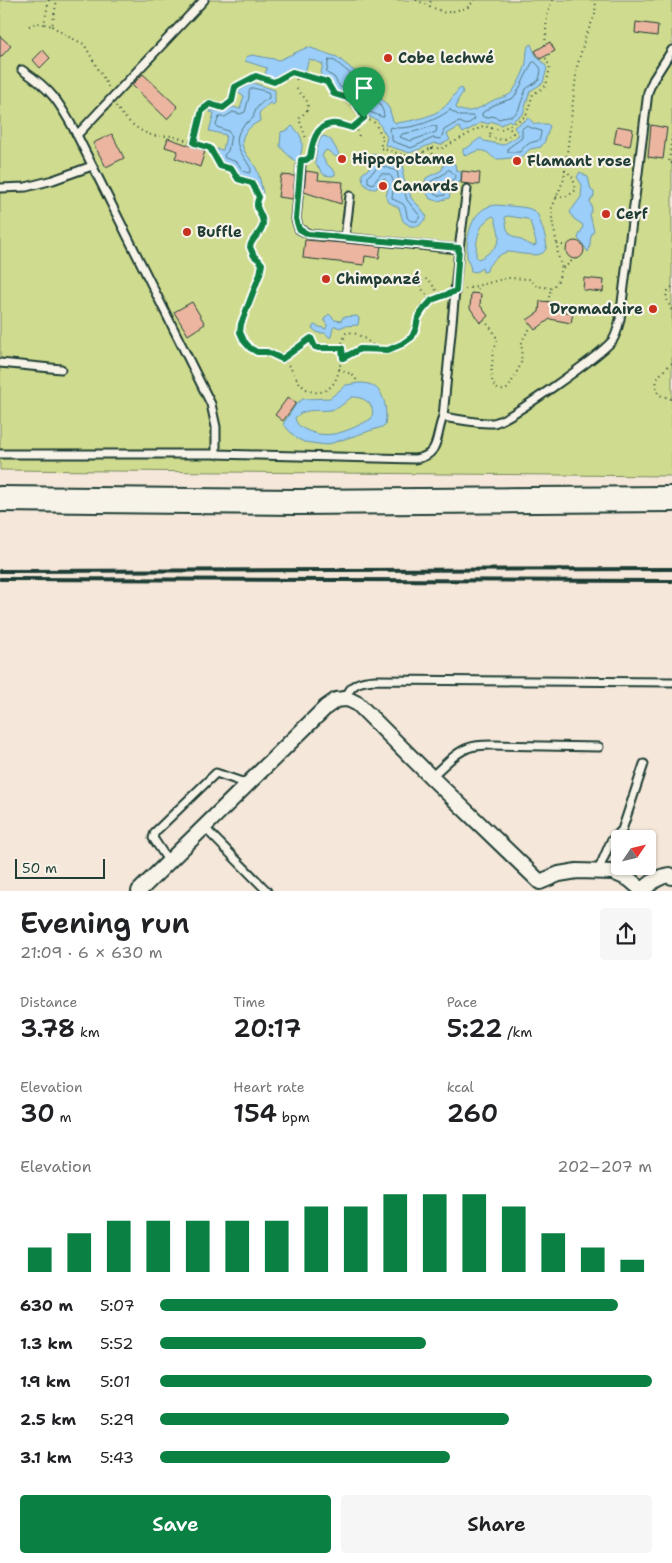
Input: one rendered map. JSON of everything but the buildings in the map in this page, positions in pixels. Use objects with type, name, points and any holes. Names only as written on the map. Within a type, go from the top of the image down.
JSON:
[{"type":"highway","points":[[0,499],[295,502],[672,499]]},
{"type":"highway","points":[[0,510],[672,515]]},
{"type":"street","points":[[139,890],[326,707],[336,700],[345,699],[350,700],[366,711],[536,886],[559,874],[577,871],[613,872],[629,879],[643,890],[655,879],[670,875],[672,877]]},
{"type":"lane","points":[[77,136],[204,0]]},
{"type":"lane","points":[[443,417],[493,422],[509,416],[590,360],[614,339],[620,319],[648,92],[653,80],[672,50]]},
{"type":"lane","points":[[22,70],[45,86],[54,96],[77,136],[210,404],[216,427],[216,454]]},
{"type":"lane","points":[[300,165],[296,219],[299,229],[308,234],[459,248]]},
{"type":"lane","points":[[0,188],[26,187],[53,180],[92,166]]},
{"type":"lane","points":[[0,454],[216,454],[415,459],[426,456],[434,449],[443,417],[459,248],[467,189]]},
{"type":"lane","points":[[345,237],[350,196]]},
{"type":"lane","points":[[0,363],[61,369]]},
{"type":"lane","points":[[345,699],[348,691],[353,686],[362,681],[375,680],[672,682]]},
{"type":"lane","points":[[431,777],[458,754],[474,746],[599,746]]},
{"type":"lane","points":[[598,871],[611,842],[622,830],[644,764]]},
{"type":"lane","points":[[169,862],[153,838],[155,832],[216,773],[248,784]]},
{"type":"lane","points":[[204,827],[267,890]]},
{"type":"path","points":[[44,24],[49,0]]},
{"type":"path","points":[[29,26],[36,23],[52,26],[57,0]]},
{"type":"path","points":[[416,0],[446,13],[467,8],[475,0]]},
{"type":"path","points":[[430,7],[431,0]]},
{"type":"path","points":[[545,45],[552,0]]},
{"type":"path","points":[[548,302],[551,288],[557,283],[562,268],[552,220],[552,208],[566,170],[577,67],[585,38],[595,15],[596,0]]},
{"type":"path","points":[[378,350],[356,334],[346,333],[342,348],[343,358],[338,376],[333,384],[323,392],[315,392],[298,382],[282,359],[267,352],[257,352],[244,341],[240,332],[241,324],[262,264],[254,256],[250,247],[253,238],[261,230],[263,224],[256,202],[259,197],[252,183],[238,179],[232,169],[220,166],[210,148],[194,143],[202,110],[210,104],[223,108],[232,101],[235,87],[256,76],[274,82],[292,72],[327,82],[334,94],[354,100],[364,118],[374,122],[383,137],[380,148],[411,157],[434,147],[441,149],[483,126],[501,130],[526,116],[533,94],[546,86],[550,67],[545,57]]},
{"type":"path","points":[[298,74],[297,89],[308,103],[308,109],[299,119],[306,138]]},
{"type":"path","points":[[300,165],[301,160],[306,160],[310,157],[311,143],[315,136],[327,125],[332,123],[352,128],[364,118]]},
{"type":"path","points":[[355,126],[359,134],[358,139]]},
{"type":"path","points":[[492,128],[490,137],[502,140],[513,133],[508,126]]},
{"type":"path","points":[[672,135],[669,163],[672,163]]},
{"type":"path","points":[[432,148],[433,158]]},
{"type":"path","points":[[393,161],[395,152]]},
{"type":"path","points":[[423,152],[428,161]]},
{"type":"path","points":[[556,197],[568,196],[576,190],[573,178],[566,170]]},
{"type":"path","points":[[557,244],[567,246]]},
{"type":"path","points":[[562,268],[572,260]]},
{"type":"path","points":[[343,358],[360,349],[388,350],[402,344],[412,337],[418,318],[432,300],[443,295],[507,278],[530,279],[536,286],[551,288]]},
{"type":"path","points":[[429,304],[420,284],[422,280],[429,280],[436,290],[443,295]]},
{"type":"path","points":[[477,294],[478,285]]},
{"type":"path","points":[[672,287],[666,297],[672,311]]},
{"type":"path","points":[[484,320],[497,339],[490,373],[491,382],[496,388],[501,390],[506,390],[517,373],[521,364],[522,341],[532,326]]},
{"type":"path","points":[[311,334],[315,347],[342,348]]},
{"type":"path","points":[[282,359],[311,338]]},
{"type":"path","points":[[672,363],[659,375],[656,390],[659,395],[672,399]]},
{"type":"path","points":[[339,369],[351,374],[356,379],[356,382]]},
{"type":"green space","points":[[0,0],[672,0],[672,476],[0,470]]},
{"type":"water","points":[[531,44],[536,56],[547,68],[543,83],[530,91],[523,114],[511,122],[509,120],[501,125],[491,121],[489,124],[482,122],[463,133],[459,127],[447,134],[450,140],[440,145],[434,143],[410,153],[385,145],[387,137],[377,120],[366,116],[356,98],[336,91],[330,80],[320,77],[323,64],[309,59],[305,72],[291,68],[272,78],[265,75],[267,68],[245,61],[246,57],[252,55],[279,60],[308,47],[337,57],[368,82],[389,108],[393,121],[396,123],[420,119],[437,112],[461,88],[463,92],[456,108],[466,111],[475,110],[509,95],[523,73],[527,48]]},
{"type":"water","points":[[253,83],[275,90],[275,103],[273,105],[270,103],[259,113],[260,121],[248,129],[242,142],[245,152],[257,171],[263,194],[255,180],[240,176],[234,166],[222,163],[217,154],[217,149],[223,150],[226,135],[209,131],[214,113],[210,112],[210,110],[223,112],[233,107],[240,109],[244,96],[238,93],[238,91]]},
{"type":"water","points":[[529,118],[534,124],[547,124],[550,126],[541,147],[530,149],[522,157],[504,159],[495,158],[483,151],[474,152],[466,156],[463,153],[463,149],[481,138],[484,141],[503,145],[519,135],[514,127]]},
{"type":"water","points":[[292,126],[299,133],[302,141],[301,155],[296,162],[280,146],[281,132],[288,130]]},
{"type":"water","points":[[325,136],[331,140],[339,154],[336,157],[327,150],[322,156],[335,172],[335,175],[332,176],[324,175],[315,163],[317,147],[321,137]]},
{"type":"water","points":[[375,154],[385,157],[386,163],[398,166],[400,162],[404,163],[404,180],[409,188],[411,198],[427,217],[419,226],[410,226],[403,221],[399,208],[387,201],[386,196],[389,185],[384,178],[376,189],[367,187],[364,183],[362,174],[372,166],[366,161],[368,155]]},
{"type":"water","points":[[445,159],[455,164],[456,170],[461,172],[461,181],[452,187],[449,198],[438,201],[430,199],[425,189],[426,178],[442,170]]},
{"type":"water","points":[[580,172],[588,177],[591,190],[594,192],[594,196],[590,201],[592,210],[590,215],[594,231],[591,236],[588,252],[578,239],[583,225],[574,219],[570,212],[581,197],[582,185],[577,177]]},
{"type":"water","points":[[496,205],[516,206],[536,212],[545,236],[545,251],[534,255],[505,253],[491,263],[487,271],[483,272],[482,268],[476,272],[471,271],[467,256],[469,231],[476,216],[488,207]],"holes":[[[493,216],[498,231],[498,242],[491,251],[478,259],[476,250],[479,233],[484,223]],[[505,217],[530,221],[536,245],[533,246],[511,235],[507,229]]]},
{"type":"water","points":[[329,314],[335,320],[341,321],[343,317],[357,316],[359,318],[358,325],[340,328],[335,326],[331,337],[325,333],[318,333],[312,328],[314,325],[326,329],[327,325],[324,319]]},
{"type":"water","points":[[367,384],[374,386],[379,391],[385,403],[385,426],[326,445],[304,442],[296,438],[283,424],[296,404],[303,399],[330,398],[346,385]],"holes":[[[352,397],[365,400],[371,406],[371,419],[339,433],[323,434],[306,430],[298,424],[295,418],[299,414],[308,411],[335,409]]]},
{"type":"railway","points":[[0,571],[672,569]]},
{"type":"railway","points":[[0,579],[672,581]]},
{"type":"place","name":"Cobe lechwé","points":[[388,58]]},
{"type":"place","name":"Hippopotame","points":[[342,159]]},
{"type":"place","name":"Flamant rose","points":[[517,161]]},
{"type":"place","name":"Canards","points":[[383,186]]},
{"type":"place","name":"Cerf","points":[[606,214]]},
{"type":"place","name":"Buffle","points":[[187,232]]},
{"type":"place","name":"Chimpanzé","points":[[326,279]]},
{"type":"place","name":"Dromadaire","points":[[653,309]]},
{"type":"route","points":[[292,72],[327,82],[334,94],[354,100],[364,118],[352,128],[332,123],[321,129],[315,136],[310,157],[306,160],[301,160],[296,219],[299,229],[308,234],[459,248],[456,291],[432,300],[418,318],[412,337],[388,350],[360,349],[343,358],[342,348],[318,348],[315,347],[311,338],[282,359],[267,352],[257,352],[244,341],[240,332],[241,324],[262,264],[250,251],[250,244],[261,230],[263,224],[256,202],[259,197],[252,183],[238,179],[232,169],[220,166],[210,148],[194,143],[202,110],[210,104],[223,108],[232,101],[235,87],[256,76],[274,82],[292,72]]}]
